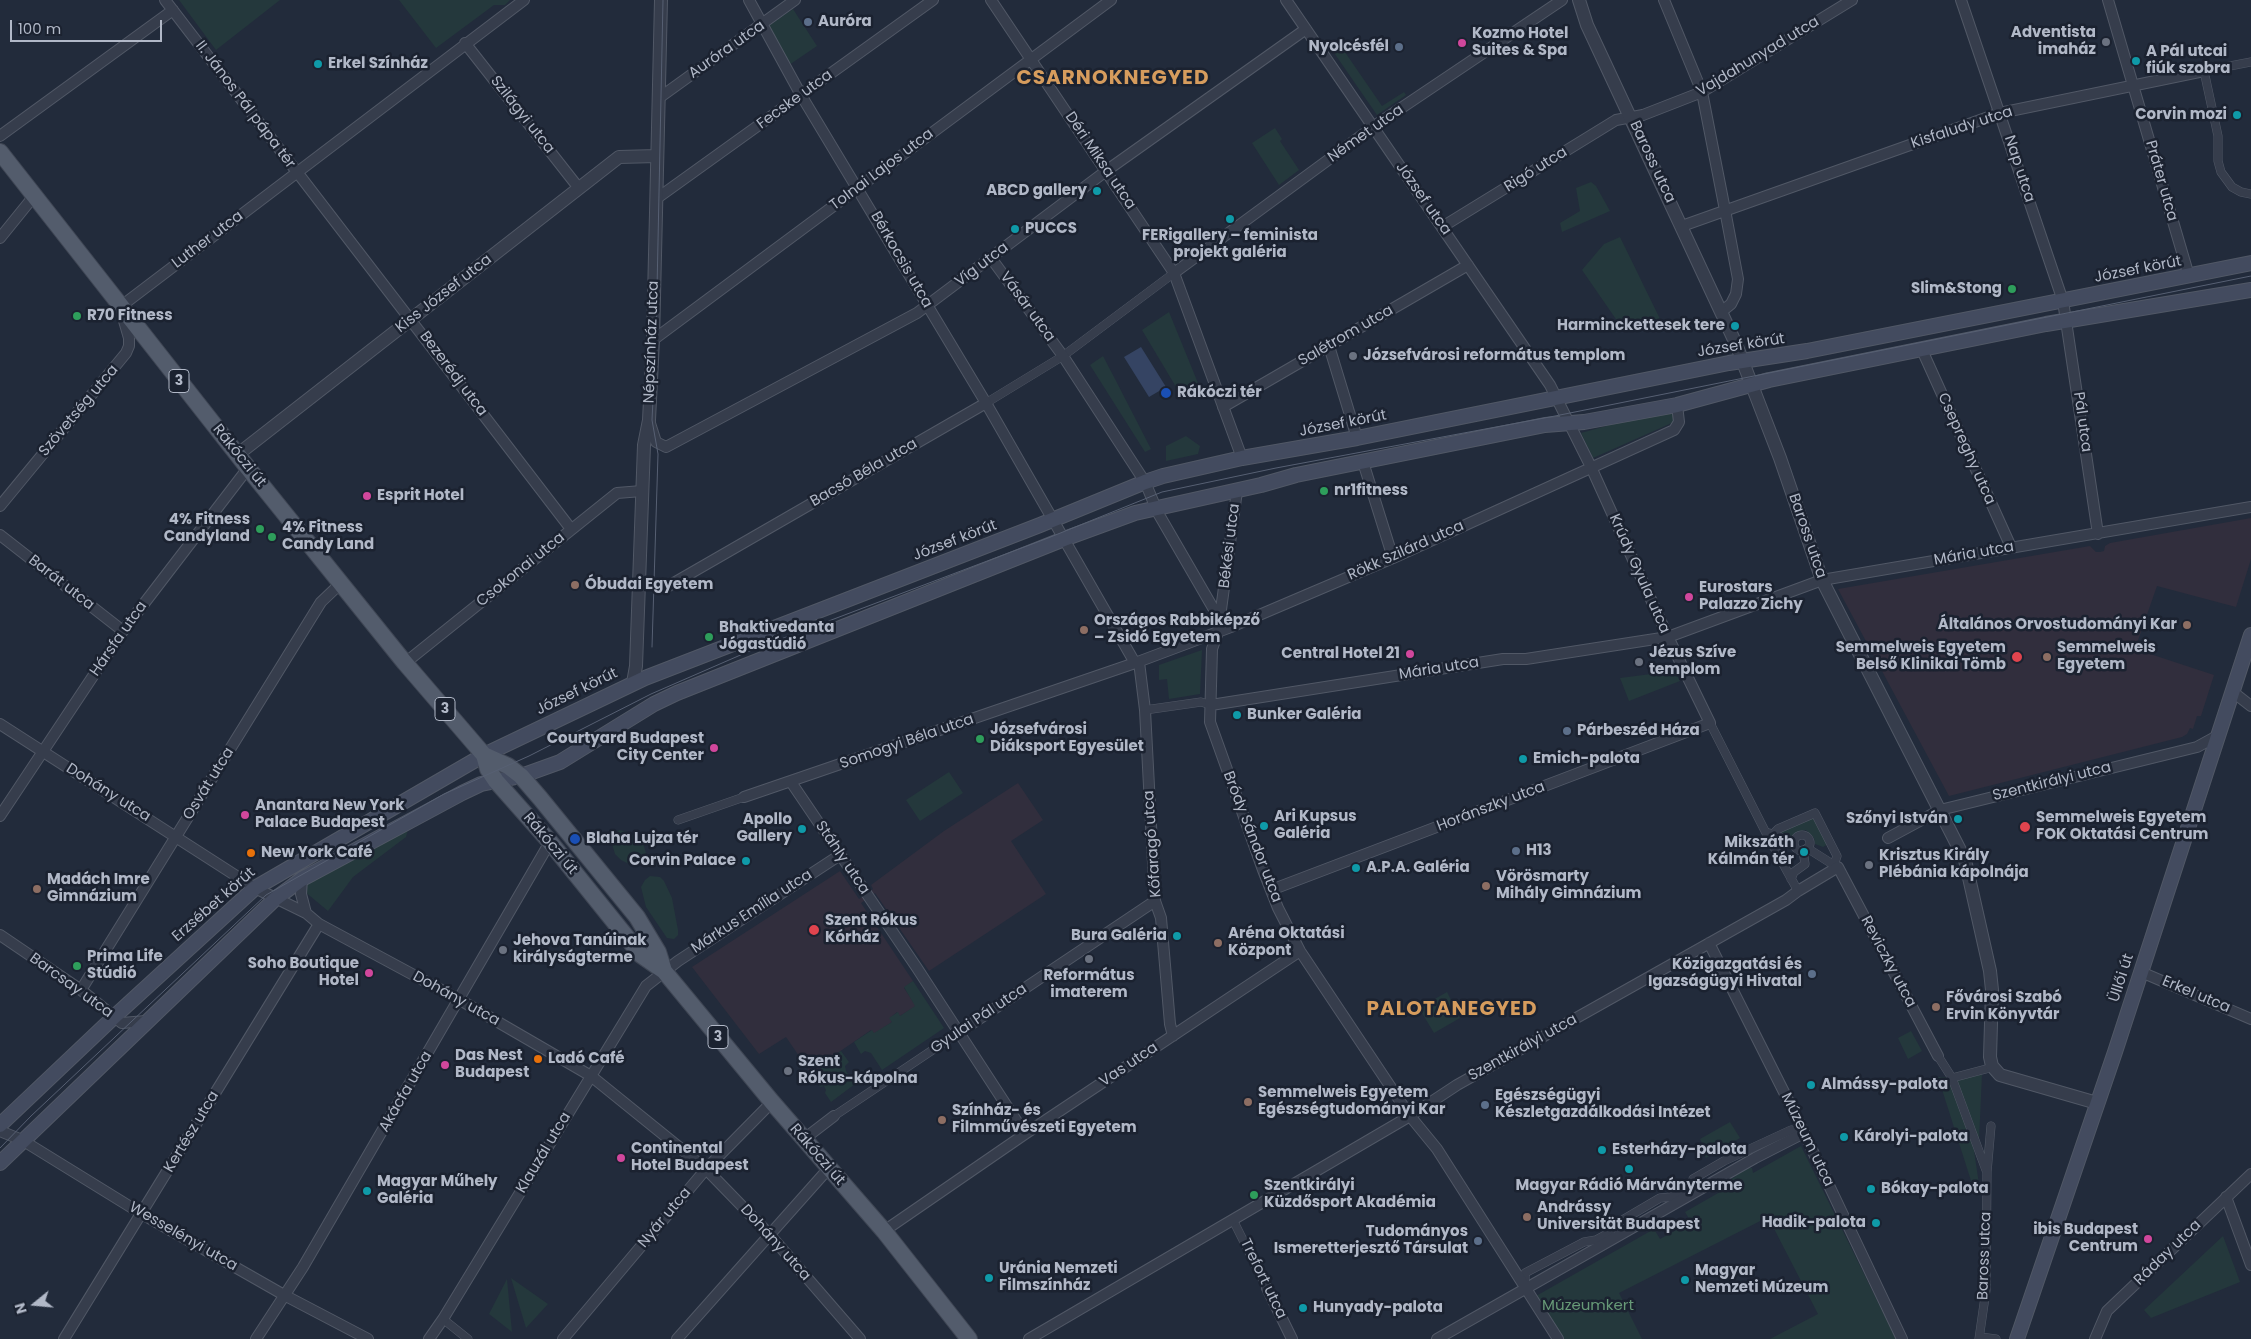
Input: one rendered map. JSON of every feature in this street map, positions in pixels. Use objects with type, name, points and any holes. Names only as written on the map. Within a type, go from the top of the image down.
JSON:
[{"type":"main road","name":"Rákóczi út","points":[[0,152],[248,468],[405,663],[484,755],[488,769],[508,778],[638,918],[658,952],[664,971]]},
{"type":"main road","name":"József körút","points":[[508,778],[560,762],[654,704],[709,679],[1135,512],[1237,491],[1296,475],[1545,425],[1584,422],[1677,405],[1769,380],[1922,350],[2189,276],[2251,263]]},
{"type":"main road","name":"József körút","points":[[484,755],[633,683],[1163,476],[1242,458],[1357,438],[1729,363],[2065,311],[2251,290]]},
{"type":"main road","name":"Üllői út","points":[[2018,1337],[2098,1103],[2251,635]]},
{"type":"main road","name":"Rákóczi út","points":[[484,755],[503,763],[508,778],[550,842],[641,955],[664,971],[772,1102],[884,1231],[969,1339]]},
{"type":"main road","name":"Erzsébet körút","points":[[0,1125],[254,888],[484,755]]},
{"type":"main road","points":[[0,1163],[22,1140],[119,1051],[146,1021],[275,899],[302,879],[462,793],[508,778]]},
{"type":"street","name":"II. János Pál pápa tér","points":[[165,0],[296,173],[524,0]]},
{"type":"street","name":"Népszínház utca","points":[[633,683],[636,666],[644,445],[650,420],[661,0]]},
{"type":"street","name":"Bérkocsis utca","points":[[749,0],[801,95],[858,187],[1138,662]]},
{"type":"street","name":"Auróra utca","points":[[659,98],[795,0]]},
{"type":"street","name":"Fecske utca","points":[[656,199],[932,0]]},
{"type":"street","name":"Déri Miksa utca","points":[[991,0],[1174,273]]},
{"type":"street","name":"Tolnai Lajos utca","points":[[653,340],[1111,0]]},
{"type":"street","name":"József utca","points":[[1286,0],[1558,398],[1570,422]]},
{"type":"street","name":"Német utca","points":[[1174,273],[1373,127],[1562,0]]},
{"type":"street","name":"Baross utca","points":[[1578,0],[1587,25],[1632,117],[1743,362],[1780,458],[1822,580],[1964,860],[1976,904],[1990,972],[1992,990],[1990,1057],[1994,1070],[2000,1075],[2098,1103]]},
{"type":"street","points":[[1664,0],[1702,92],[1738,279],[1736,294],[1731,304],[1721,312]]},
{"type":"street","name":"Vajdahunyad utca","points":[[1632,117],[1702,92],[1852,0]]},
{"type":"street","name":"Nap utca","points":[[1962,0],[2065,311]]},
{"type":"street","name":"Práter utca","points":[[2108,0],[2189,276]]},
{"type":"street","points":[[0,136],[173,10]]},
{"type":"street","name":"Víg utca","points":[[650,420],[656,442],[666,447],[928,306],[1106,171],[1306,29]]},
{"type":"street","name":"Szilágyi utca","points":[[465,44],[578,187]]},
{"type":"street","name":"Kisfaludy utca","points":[[1682,226],[2000,113],[2251,62]]},
{"type":"street","points":[[2204,71],[2218,136],[2217,154],[2220,172],[2232,187],[2241,192],[2251,194]]},
{"type":"street","name":"Rigó utca","points":[[1442,227],[1616,120],[1632,117]]},
{"type":"street","name":"Kiss József utca","points":[[237,454],[620,156],[657,156]]},
{"type":"street","name":"Luther utca","points":[[120,307],[296,173]]},
{"type":"street","name":"Bezerédj utca","points":[[296,173],[571,528]]},
{"type":"street","points":[[0,238],[34,196]]},
{"type":"street","name":"Vásár utca","points":[[991,258],[1063,356]]},
{"type":"street","name":"Salétrom utca","points":[[1223,407],[1468,265]]},
{"type":"street","points":[[1220,620],[1155,508],[1145,482],[1063,356],[1174,273],[1242,458]]},
{"type":"street","name":"Szövetség utca","points":[[0,506],[126,354],[130,346],[129,338],[120,307]]},
{"type":"street","name":"Pál utca","points":[[2065,311],[2098,534]]},
{"type":"street","points":[[1329,346],[1357,438]]},
{"type":"street","name":"Csepreghy utca","points":[[1922,350],[2011,547]]},
{"type":"street","name":"Bacsó Béla utca","points":[[665,588],[986,403],[1063,356]]},
{"type":"street","points":[[1592,468],[1674,430],[1679,422],[1677,405]]},
{"type":"street","name":"Krúdy Gyula utca","points":[[1570,422],[1668,637],[1710,723],[1768,833]]},
{"type":"street","points":[[1363,462],[1394,558]]},
{"type":"street","name":"Hársfa utca","points":[[0,816],[123,631],[248,468]]},
{"type":"street","name":"Rökk Szilárd utca","points":[[1138,662],[1218,632],[1394,558],[1592,468]]},
{"type":"street","name":"Csokonai utca","points":[[405,663],[617,493],[642,491]]},
{"type":"street","name":"Békési utca","points":[[1218,632],[1237,491]]},
{"type":"street","name":"Mária utca","points":[[1211,705],[1503,659],[1526,659],[1668,637],[1822,580],[2251,507]]},
{"type":"street","name":"Barát utca","points":[[0,535],[123,631]]},
{"type":"street","name":"Osvát utca","points":[[82,990],[321,602],[341,583]]},
{"type":"street","name":"Bródy Sándor utca","points":[[1218,632],[1212,649],[1210,722],[1216,743],[1271,890],[1300,951],[1410,1116],[1437,1149],[1558,1339]]},
{"type":"street","name":"Kőfaragó utca","points":[[1138,662],[1145,710],[1155,900],[1161,918],[1170,1024],[1173,1036]]},
{"type":"street","name":"Somogyi Béla utca","points":[[678,820],[1138,662]]},
{"type":"street","points":[[2233,692],[2251,706]]},
{"type":"street","points":[[1145,710],[1201,702],[1211,705]]},
{"type":"street","name":"Horánszky utca","points":[[1271,890],[1710,723]]},
{"type":"street","name":"Dohány utca","points":[[2,727],[177,836],[254,888],[306,913],[319,924],[460,1000],[591,1076],[706,1169],[770,1235],[860,1339]]},
{"type":"street","name":"Szentkirályi utca","points":[[1888,838],[1940,810],[2197,747],[2219,735]]},
{"type":"street","name":"Stáhly utca","points":[[791,782],[922,974],[958,1033],[1026,1134]]},
{"type":"street","points":[[1768,833],[1815,813],[1837,856],[1836,866],[1805,849],[1796,848],[1794,842]]},
{"type":"street","points":[[1768,833],[1794,842]]},
{"type":"street","points":[[1768,833],[1798,890]]},
{"type":"street","points":[[1791,879],[1794,872],[1805,864],[1805,849],[1809,841],[1804,835],[1798,836],[1794,842]]},
{"type":"street","name":"Akácfa utca","points":[[256,1339],[303,1266],[460,1000],[550,842]]},
{"type":"street","name":"Márkus Emília utca","points":[[664,971],[840,854]]},
{"type":"street","name":"Szentkirályi utca","points":[[1029,1339],[1410,1116],[1457,1085],[1786,900],[1798,890],[1836,866]]},
{"type":"street","name":"Reviczky utca","points":[[1836,866],[1938,1056]]},
{"type":"street","points":[[302,879],[301,894],[306,913]]},
{"type":"street","name":"Gyulai Pál utca","points":[[804,1139],[834,1116],[1155,900]]},
{"type":"street","name":"Kertész utca","points":[[64,1339],[319,924]]},
{"type":"street","name":"Barcsay utca","points":[[0,935],[82,990],[113,1018],[122,1023],[146,1021]]},
{"type":"street","name":"Múzeum utca","points":[[1709,943],[1804,1133],[1902,1339]]},
{"type":"street","name":"Vas utca","points":[[884,1231],[1300,951]]},
{"type":"street","name":"Klauzál utca","points":[[428,1339],[443,1319],[646,986],[664,971]]},
{"type":"street","name":"Erkel utca","points":[[2141,972],[2251,1018]]},
{"type":"street","name":"Baross utca","points":[[1938,1056],[1952,1078],[1987,1172]]},
{"type":"street","points":[[1952,1078],[1986,1069]]},
{"type":"street","name":"Nyár utca","points":[[563,1339],[706,1169],[772,1102]]},
{"type":"street","name":"Baross utca","points":[[1980,1338],[1986,1290],[1987,1172],[1991,1126]]},
{"type":"street","name":"Wesselényi utca","points":[[0,1131],[22,1140],[142,1214],[284,1295],[368,1339]]},
{"type":"street","points":[[1437,1339],[1804,1133]]},
{"type":"street","points":[[677,1339],[829,1168]]},
{"type":"street","name":"Ráday utca","points":[[2094,1339],[2107,1312],[2251,1174]]},
{"type":"street","points":[[2226,1197],[2251,1265]]},
{"type":"street","name":"Trefort utca","points":[[1233,1220],[1292,1339]]},
{"type":"street","points":[[443,1319],[468,1339]]},
{"type":"street","points":[[1980,1338],[1996,1339]]},
{"type":"shaded area","name":"Semmelweis Egyetem Belső Klinikai Tömb","points":[[2251,518],[2251,559],[2236,607],[2157,586],[2135,649],[2214,675],[2201,716],[2197,716],[2193,729],[2190,728],[2187,734],[2182,737],[1949,796],[1838,589],[2090,546],[2096,552],[2100,552],[2104,551],[2105,546],[2110,543]]},
{"type":"shaded area","name":"Szent Rókus Kórház","points":[[1018,783],[1043,820],[1011,841],[1046,894],[929,971],[875,893],[861,903],[913,981],[904,988],[916,1006],[900,1016],[897,1012],[890,1018],[892,1022],[874,1034],[871,1030],[826,1061],[828,1064],[812,1075],[786,1037],[759,1054],[692,967],[840,871],[859,899],[873,889],[871,885],[944,831]]},
{"type":"green space","points":[[179,0],[280,0],[216,50]]},
{"type":"green space","points":[[399,0],[510,0],[505,5],[494,5],[436,48]]},
{"type":"green space","points":[[793,9],[817,46],[789,65],[767,27]]},
{"type":"green space","points":[[1338,42],[1382,106],[1404,92],[1406,95],[1377,115],[1330,47]]},
{"type":"green space","points":[[1275,128],[1282,139],[1280,141],[1299,170],[1279,185],[1252,143]]},
{"type":"green space","points":[[1591,182],[1596,186],[1610,211],[1562,232],[1560,223],[1580,211],[1576,188]]},
{"type":"green space","points":[[1620,237],[1660,319],[1634,328],[1620,325],[1582,270],[1604,244]]},
{"type":"green space","points":[[1169,312],[1200,388],[1182,397],[1142,330]]},
{"type":"green space","points":[[1103,356],[1151,449],[1145,452],[1090,365]]},
{"type":"green space","points":[[1674,407],[1674,422],[1593,458],[1581,433]]},
{"type":"green space","points":[[1186,436],[1200,446],[1198,454],[1166,461],[1166,446]]},
{"type":"green space","points":[[1202,650],[1200,694],[1169,699],[1167,679],[1159,680],[1159,665]]},
{"type":"green space","points":[[1674,669],[1680,681],[1629,701],[1620,678],[1667,672]]},
{"type":"green space","points":[[949,772],[963,793],[920,821],[906,800]]},
{"type":"green space","points":[[1813,816],[1828,844],[1823,847],[1815,844],[1814,838],[1806,830],[1794,834],[1792,839],[1784,836],[1781,831]]},
{"type":"green space","points":[[409,826],[406,837],[353,877],[328,911],[304,891],[305,882]]},
{"type":"green space","points":[[619,830],[629,832],[643,843],[646,853],[642,861],[629,864],[615,854],[611,840]]},
{"type":"green space","points":[[650,876],[660,877],[664,881],[672,898],[678,930],[678,935],[674,939],[667,938],[646,907],[641,887]]},
{"type":"green space","points":[[913,981],[944,1028],[882,1070],[871,1053],[865,1051],[861,1054],[854,1042],[872,1030],[874,1033],[892,1022],[889,1018],[898,1012],[900,1016],[915,1006],[904,987]]},
{"type":"green space","points":[[1447,992],[1460,1018],[1434,1033],[1419,1008]]},
{"type":"green space","points":[[1911,1031],[1922,1051],[1908,1059],[1898,1038]]},
{"type":"green space","points":[[841,1051],[849,1062],[845,1066],[846,1071],[855,1084],[831,1102],[825,1093],[824,1086],[820,1087],[812,1075],[827,1064],[826,1061]]},
{"type":"green space","points":[[1982,1074],[1979,1141],[1973,1144],[1979,1184],[1973,1187],[1938,1077],[1948,1077],[1956,1081]]},
{"type":"green space","points":[[1730,1122],[1740,1138],[1706,1158],[1698,1145],[1702,1143],[1700,1139]]},
{"type":"green space","name":"Múzeumkert","points":[[1801,1146],[1896,1339],[1770,1339],[1818,1314],[1768,1217],[1619,1293],[1642,1339],[1564,1339],[1536,1296],[1654,1229],[1660,1239],[1691,1222],[1685,1212],[1720,1192],[1720,1188],[1729,1184],[1737,1171],[1743,1168],[1752,1168],[1753,1173]]},
{"type":"green space","points":[[2223,1236],[2240,1282],[2151,1318],[2144,1310]]},
{"type":"green space","points":[[511,1278],[548,1304],[526,1328]]},
{"type":"green space","points":[[507,1279],[512,1332],[489,1314]]},
{"type":"water","points":[[1141,347],[1166,387],[1149,397],[1124,357]]},
{"type":"tram line","points":[[652,647],[658,454],[652,420],[656,338],[663,0]]},
{"type":"tram line","points":[[0,1148],[31,1116],[266,895],[444,794],[529,756],[651,694],[752,650],[1048,538],[1162,492],[1276,468],[1555,416],[2251,276]]},
{"type":"place","name":"Auróra","points":[[808,22]]},
{"type":"place","name":"Adventista imaház","points":[[2106,42]]},
{"type":"place","name":"Kozmo Hotel Suites & Spa","points":[[1462,43]]},
{"type":"place","name":"Nyolcésfél","points":[[1399,47]]},
{"type":"place","name":"A Pál utcai fiúk szobra","points":[[2136,61]]},
{"type":"place","name":"Erkel Színház","points":[[318,64]]},
{"type":"place","name":"Corvin mozi","points":[[2237,115]]},
{"type":"place","name":"ABCD gallery","points":[[1097,191]]},
{"type":"place","name":"FERigallery – feminista projekt galéria","points":[[1230,219]]},
{"type":"place","name":"PUCCS","points":[[1015,229]]},
{"type":"place","name":"Slim&Stong","points":[[2012,289]]},
{"type":"place","name":"R70 Fitness","points":[[77,316]]},
{"type":"place","name":"Harminckettesek tere","points":[[1735,326]]},
{"type":"place","name":"Józsefvárosi református templom","points":[[1353,356]]},
{"type":"place","name":"Rákóczi tér","points":[[1166,393]]},
{"type":"place","name":"nr1fitness","points":[[1324,491]]},
{"type":"place","name":"Esprit Hotel","points":[[367,496]]},
{"type":"place","name":"4% Fitness Candyland","points":[[260,529]]},
{"type":"place","name":"4% Fitness Candy Land","points":[[272,537]]},
{"type":"place","name":"Óbudai Egyetem","points":[[575,585]]},
{"type":"place","name":"Eurostars Palazzo Zichy","points":[[1689,597]]},
{"type":"place","name":"Általános Orvostudományi Kar","points":[[2187,625]]},
{"type":"place","name":"Országos Rabbiképző – Zsidó Egyetem","points":[[1084,630]]},
{"type":"place","name":"Bhaktivedanta Jógastúdió","points":[[709,637]]},
{"type":"place","name":"Central Hotel 21","points":[[1410,654]]},
{"type":"place","name":"Semmelweis Egyetem Belső Klinikai Tömb","points":[[2017,657]]},
{"type":"place","name":"Semmelweis Egyetem","points":[[2047,657]]},
{"type":"place","name":"Jézus Szíve templom","points":[[1639,662]]},
{"type":"place","name":"Bunker Galéria","points":[[1237,715]]},
{"type":"place","name":"Párbeszéd Háza","points":[[1567,731]]},
{"type":"place","name":"Józsefvárosi Diáksport Egyesület","points":[[980,739]]},
{"type":"place","name":"Courtyard Budapest City Center","points":[[714,748]]},
{"type":"place","name":"Emich-palota","points":[[1523,759]]},
{"type":"place","name":"Anantara New York Palace Budapest","points":[[245,815]]},
{"type":"place","name":"Szőnyi István","points":[[1958,819]]},
{"type":"place","name":"Ari Kupsus Galéria","points":[[1264,826]]},
{"type":"place","name":"Semmelweis Egyetem FOK Oktatási Centrum","points":[[2025,827]]},
{"type":"place","name":"Apollo Gallery","points":[[802,829]]},
{"type":"place","name":"Blaha Lujza tér","points":[[575,839]]},
{"type":"place","name":"H13","points":[[1516,851]]},
{"type":"place","name":"Mikszáth Kálmán tér","points":[[1804,852]]},
{"type":"place","name":"New York Café","points":[[251,853]]},
{"type":"place","name":"Corvin Palace","points":[[746,861]]},
{"type":"place","name":"Krisztus Király Plébánia kápolnája","points":[[1869,865]]},
{"type":"place","name":"A.P.A. Galéria","points":[[1356,868]]},
{"type":"place","name":"Vörösmarty Mihály Gimnázium","points":[[1486,886]]},
{"type":"place","name":"Madách Imre Gimnázium","points":[[37,889]]},
{"type":"place","name":"Szent Rókus Kórház","points":[[814,930]]},
{"type":"place","name":"Bura Galéria","points":[[1177,936]]},
{"type":"place","name":"Aréna Oktatási Központ","points":[[1218,943]]},
{"type":"place","name":"Jehova Tanúinak királyságterme","points":[[503,950]]},
{"type":"place","name":"Református imaterem","points":[[1089,959]]},
{"type":"place","name":"Prima Life Stúdió","points":[[77,966]]},
{"type":"place","name":"Soho Boutique Hotel","points":[[369,973]]},
{"type":"place","name":"Közigazgatási és Igazságügyi Hivatal","points":[[1812,974]]},
{"type":"place","name":"Fővárosi Szabó Ervin Könyvtár","points":[[1936,1007]]},
{"type":"place","name":"Ladó Café","points":[[538,1059]]},
{"type":"place","name":"Das Nest Budapest","points":[[445,1065]]},
{"type":"place","name":"Szent Rókus-kápolna","points":[[788,1071]]},
{"type":"place","name":"Almássy-palota","points":[[1811,1085]]},
{"type":"place","name":"Semmelweis Egyetem Egészségtudományi Kar","points":[[1248,1102]]},
{"type":"place","name":"Egészségügyi Készletgazdálkodási Intézet","points":[[1485,1105]]},
{"type":"place","name":"Színház- és Filmművészeti Egyetem","points":[[942,1120]]},
{"type":"place","name":"Károlyi-palota","points":[[1844,1137]]},
{"type":"place","name":"Esterházy-palota","points":[[1602,1150]]},
{"type":"place","name":"Continental Hotel Budapest","points":[[621,1158]]},
{"type":"place","name":"Magyar Rádió Márványterme","points":[[1629,1169]]},
{"type":"place","name":"Bókay-palota","points":[[1871,1189]]},
{"type":"place","name":"Magyar Műhely Galéria","points":[[367,1191]]},
{"type":"place","name":"Szentkirályi Küzdősport Akadémia","points":[[1254,1195]]},
{"type":"place","name":"Andrássy Universität Budapest","points":[[1527,1217]]},
{"type":"place","name":"Hadik-palota","points":[[1876,1223]]},
{"type":"place","name":"ibis Budapest Centrum","points":[[2148,1239]]},
{"type":"place","name":"Tudományos Ismeretterjesztő Társulat","points":[[1478,1241]]},
{"type":"place","name":"Uránia Nemzeti Filmszínház","points":[[989,1278]]},
{"type":"place","name":"Magyar Nemzeti Múzeum","points":[[1685,1280]]},
{"type":"place","name":"Hunyady-palota","points":[[1303,1308]]},
{"type":"district","name":"CSARNOKNEGYED","points":[[1113,79]]},
{"type":"district","name":"PALOTANEGYED","points":[[1452,1010]]}]
